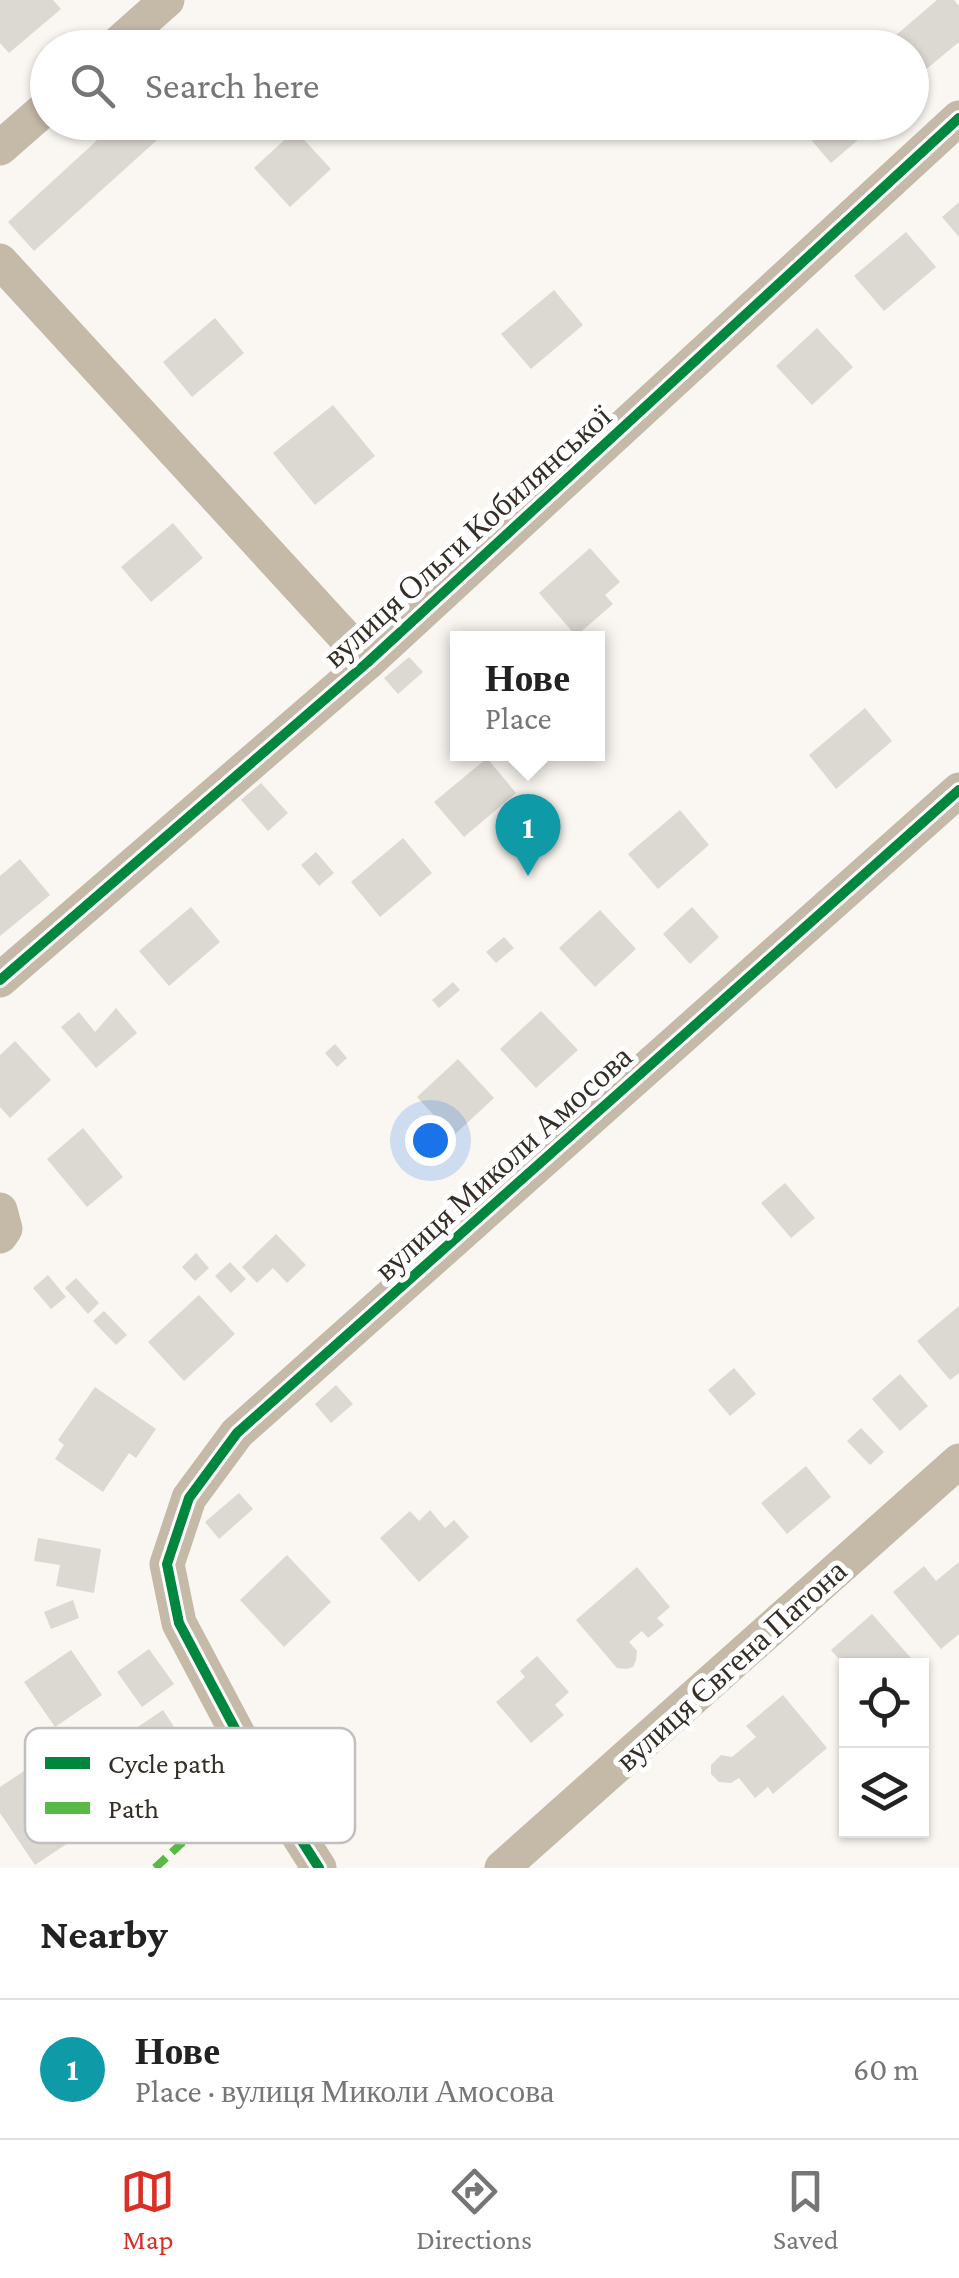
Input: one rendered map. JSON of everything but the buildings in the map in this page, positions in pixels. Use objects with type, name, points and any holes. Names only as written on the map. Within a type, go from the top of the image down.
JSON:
[{"type":"street","points":[[133,30],[167,0]]},
{"type":"street","name":"вулиця Ольги Кобилянської","points":[[0,980],[368,662],[959,118]]},
{"type":"street","points":[[0,148],[30,122]]},
{"type":"street","points":[[0,261],[368,662]]},
{"type":"street","name":"вулиця Миколи Амосова","points":[[235,1728],[180,1623],[166,1564],[188,1498],[238,1433],[959,790]]},
{"type":"street","points":[[0,1210],[6,1228],[0,1236]]},
{"type":"street","name":"вулиця Євгена Патона","points":[[502,1868],[959,1461]]},
{"type":"street","name":"вулиця Миколи Амосова","points":[[302,1843],[318,1868]]},
{"type":"marked path","points":[[155,1868],[182,1843]]},
{"type":"cycle path","points":[[0,980],[368,662],[959,118]]},
{"type":"cycle path","points":[[235,1728],[179,1623],[167,1564],[189,1498],[237,1433],[959,790]]},
{"type":"cycle path","points":[[303,1843],[319,1868]]},
{"type":"place","name":"Нове","points":[[528,876]]}]
